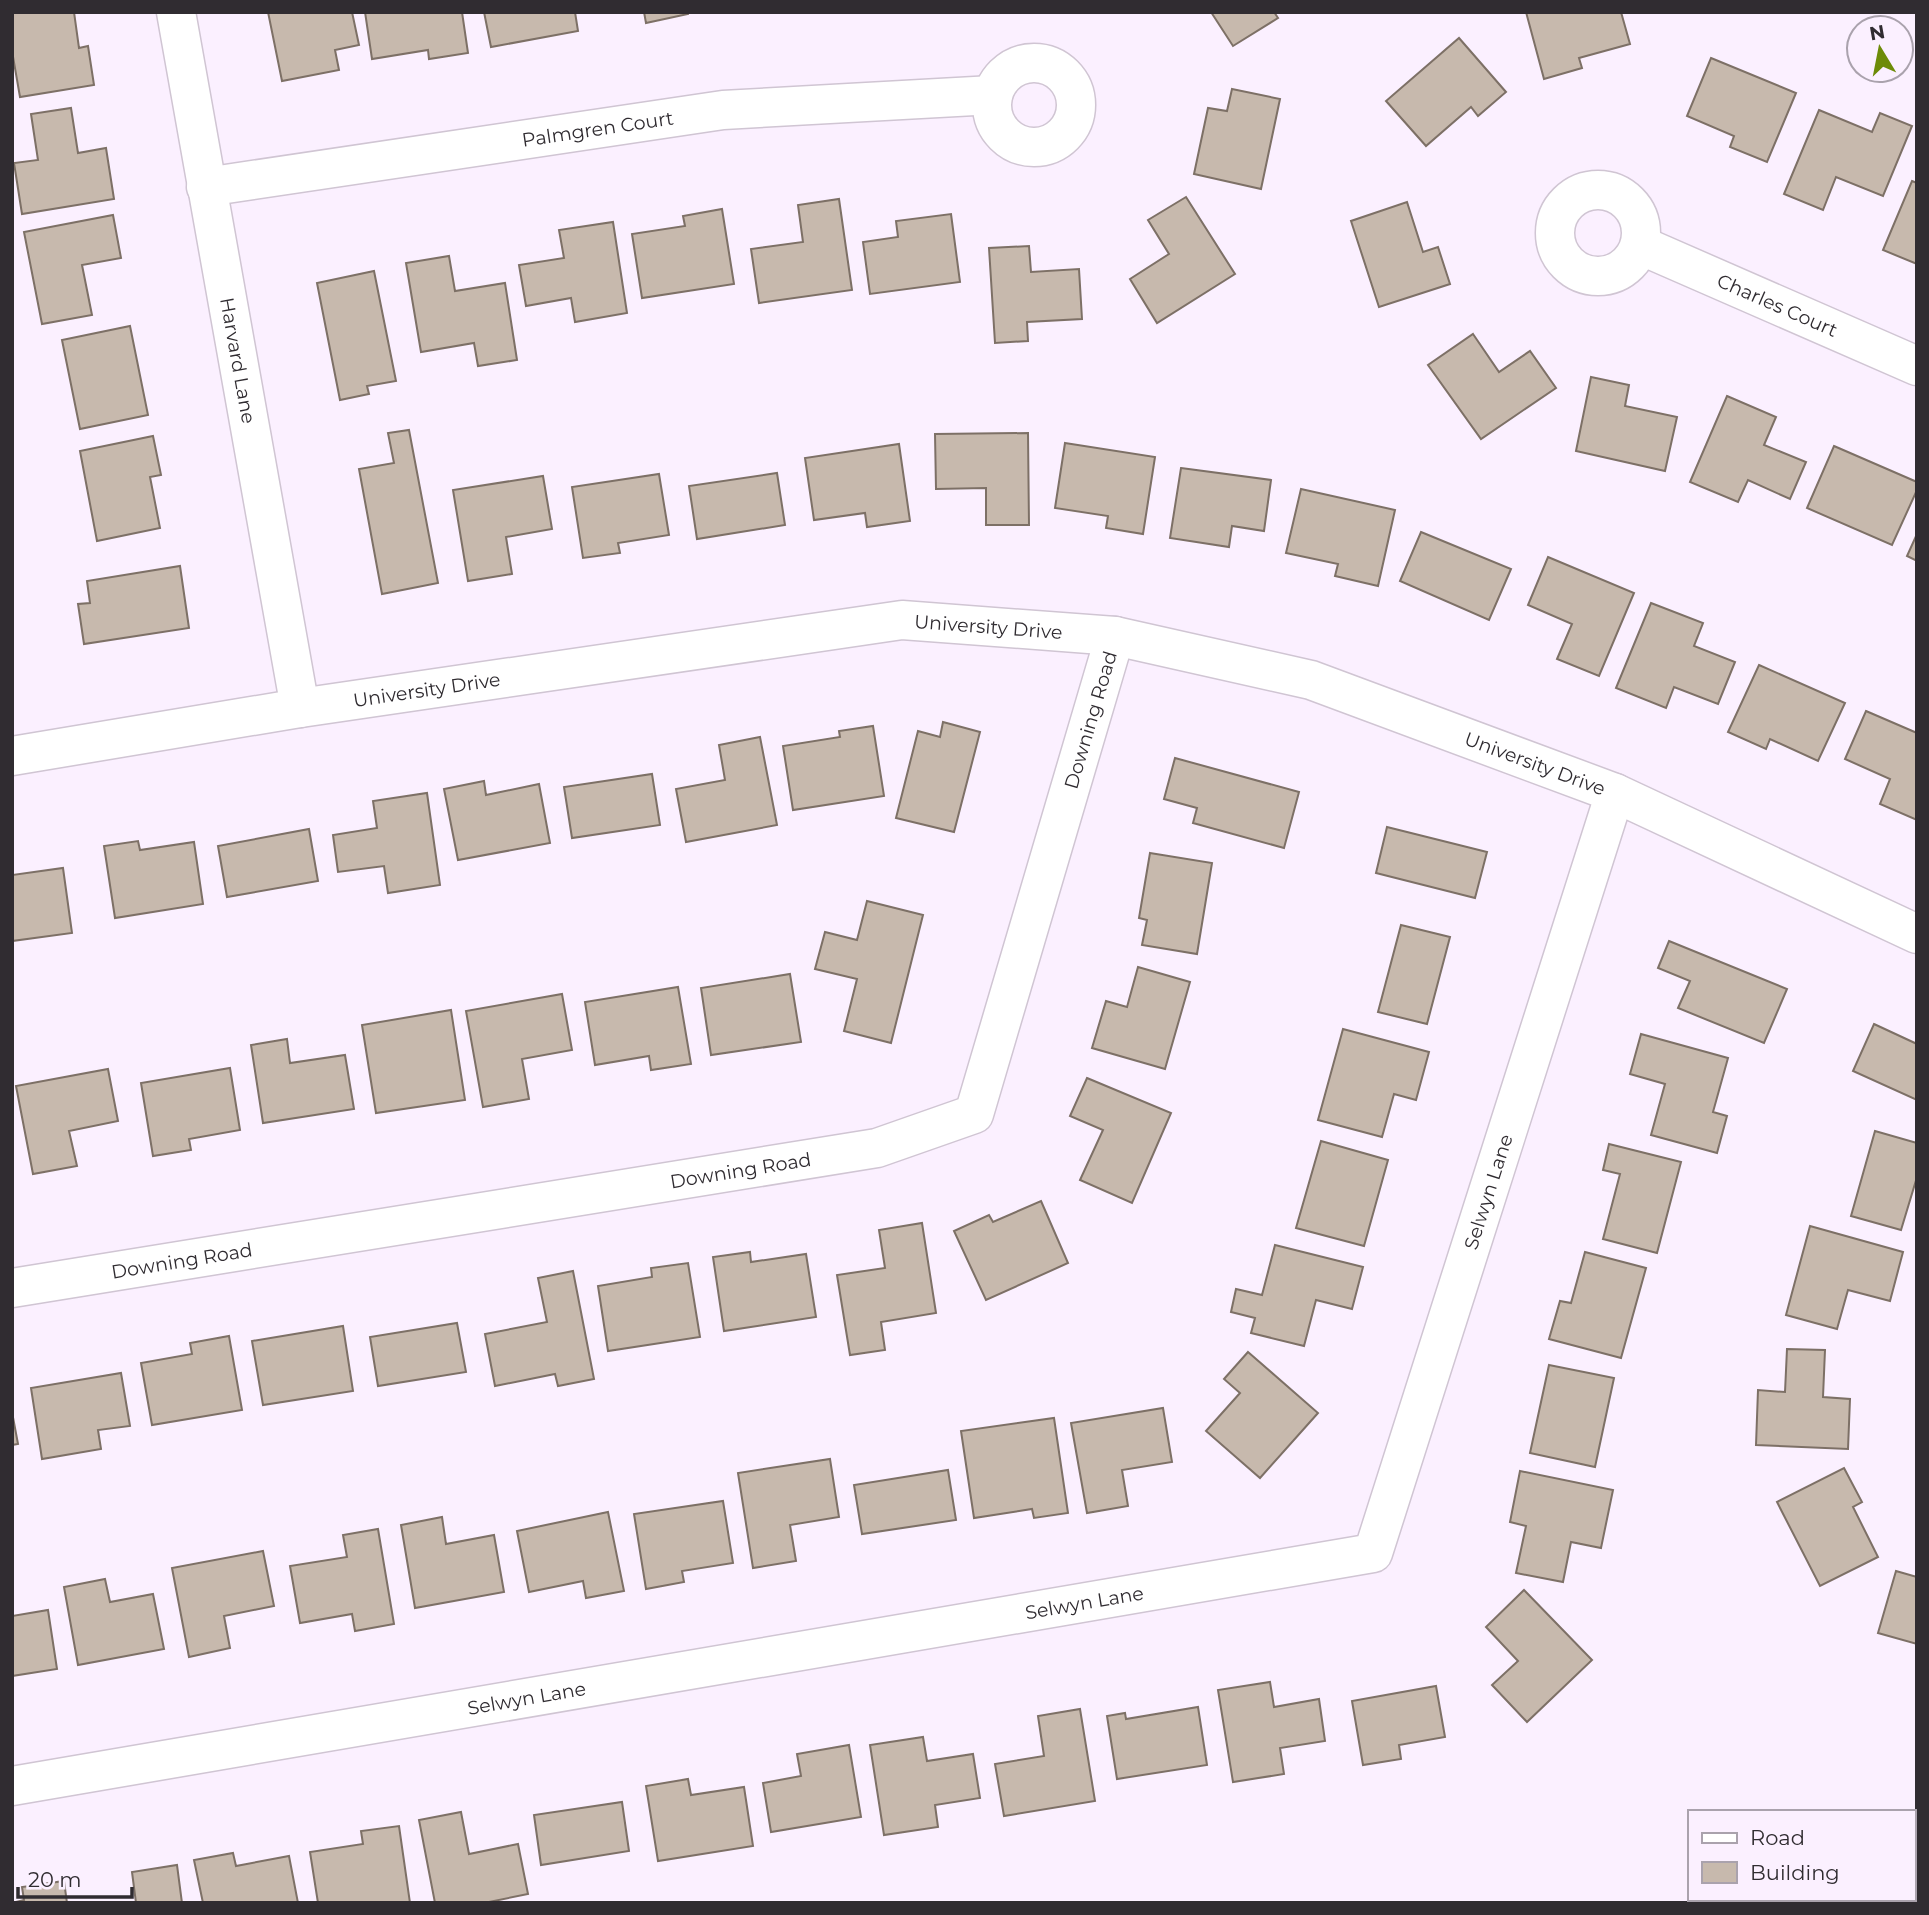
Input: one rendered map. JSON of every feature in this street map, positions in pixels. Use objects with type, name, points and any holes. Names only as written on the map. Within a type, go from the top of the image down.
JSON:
[{"type":"street","name":"Harvard Lane","points":[[176,12],[300,708]]},
{"type":"street","name":"Palmgren Court","points":[[206,187],[723,110],[993,95]]},
{"type":"street","name":"Charles Court","points":[[1640,245],[1917,366]]},
{"type":"street","name":"University Drive","points":[[12,756],[300,708],[902,620],[1115,636],[1311,680],[1615,793],[1917,934]]},
{"type":"street","name":"Downing Road","points":[[12,1289],[877,1148],[974,1114],[1115,636]]},
{"type":"street","name":"Selwyn Lane","points":[[12,1786],[1373,1553],[1615,793]]},
{"type":"building","points":[[12,12],[74,12],[79,48],[88,46],[94,85],[20,97],[12,51]]},
{"type":"building","points":[[268,12],[352,12],[359,45],[335,50],[339,70],[282,81]]},
{"type":"building","points":[[365,12],[462,12],[468,53],[429,59],[428,50],[372,59]]},
{"type":"building","points":[[484,12],[575,12],[578,31],[491,47]]},
{"type":"building","points":[[644,12],[688,12],[688,14],[646,23]]},
{"type":"building","points":[[1211,12],[1274,12],[1278,18],[1233,46]]},
{"type":"building","points":[[1526,12],[1621,12],[1630,44],[1579,58],[1582,68],[1544,79]]},
{"type":"building","points":[[1459,38],[1506,92],[1478,116],[1471,107],[1426,146],[1386,101]]},
{"type":"building","points":[[1711,58],[1796,93],[1767,162],[1730,147],[1734,136],[1687,116]]},
{"type":"building","points":[[1232,89],[1280,99],[1261,189],[1194,174],[1208,108],[1227,111]]},
{"type":"building","points":[[71,108],[78,153],[106,148],[114,199],[22,214],[14,163],[38,160],[31,114]]},
{"type":"building","points":[[1819,110],[1872,132],[1880,113],[1912,126],[1883,196],[1836,177],[1823,210],[1784,194]]},
{"type":"building","points":[[1912,181],[1917,183],[1917,264],[1883,250]]},
{"type":"building","points":[[1186,197],[1235,274],[1157,323],[1130,279],[1169,254],[1148,220]]},
{"type":"building","points":[[839,199],[852,290],[759,303],[751,249],[803,242],[798,205]]},
{"type":"building","points":[[1407,202],[1423,252],[1438,247],[1450,284],[1379,307],[1351,221]]},
{"type":"building","points":[[722,209],[734,284],[642,298],[632,234],[685,226],[683,216]]},
{"type":"building","points":[[951,214],[960,282],[870,294],[863,242],[898,237],[896,221]]},
{"type":"building","points":[[113,215],[121,258],[82,265],[92,315],[42,324],[24,232]]},
{"type":"building","points":[[613,222],[627,313],[575,322],[571,298],[526,306],[519,265],[564,258],[559,230]]},
{"type":"building","points":[[1029,246],[1031,272],[1079,269],[1082,319],[1027,322],[1028,341],[995,343],[989,248]]},
{"type":"building","points":[[449,256],[455,291],[505,283],[517,360],[478,366],[474,343],[421,352],[406,263]]},
{"type":"building","points":[[374,271],[396,381],[367,386],[369,394],[340,400],[317,283]]},
{"type":"building","points":[[130,326],[148,415],[80,429],[62,340]]},
{"type":"building","points":[[1473,334],[1499,372],[1530,351],[1556,388],[1481,439],[1428,365]]},
{"type":"building","points":[[1591,377],[1629,385],[1625,406],[1677,417],[1665,471],[1576,451]]},
{"type":"building","points":[[1727,396],[1776,417],[1764,445],[1806,462],[1790,499],[1748,480],[1738,502],[1690,482]]},
{"type":"building","points":[[409,430],[438,583],[382,594],[359,469],[394,463],[388,433]]},
{"type":"building","points":[[1028,433],[1029,525],[986,525],[986,488],[936,489],[935,434]]},
{"type":"building","points":[[153,436],[161,475],[150,477],[160,528],[97,541],[80,451]]},
{"type":"building","points":[[1065,443],[1155,457],[1143,534],[1106,528],[1108,516],[1055,508]]},
{"type":"building","points":[[899,444],[910,521],[867,527],[865,513],[814,520],[805,458]]},
{"type":"building","points":[[1834,446],[1917,482],[1917,490],[1892,545],[1807,508]]},
{"type":"building","points":[[1181,468],[1271,480],[1264,531],[1232,526],[1229,547],[1170,538]]},
{"type":"building","points":[[777,473],[785,525],[697,539],[689,486]]},
{"type":"building","points":[[659,474],[669,535],[618,543],[620,553],[583,558],[572,487]]},
{"type":"building","points":[[543,476],[552,529],[506,537],[512,574],[468,581],[453,490]]},
{"type":"building","points":[[1301,489],[1395,510],[1378,586],[1335,576],[1338,564],[1286,553]]},
{"type":"building","points":[[1421,532],[1511,569],[1489,620],[1400,581]]},
{"type":"building","points":[[1917,534],[1917,561],[1907,556]]},
{"type":"building","points":[[1548,557],[1634,593],[1599,676],[1557,659],[1572,624],[1528,605]]},
{"type":"building","points":[[180,566],[189,628],[84,644],[78,604],[90,603],[87,581]]},
{"type":"building","points":[[1651,603],[1703,623],[1694,646],[1735,662],[1718,704],[1674,687],[1666,708],[1616,688]]},
{"type":"building","points":[[1759,665],[1845,703],[1818,761],[1770,739],[1766,749],[1728,732]]},
{"type":"building","points":[[1866,711],[1917,733],[1917,820],[1880,804],[1890,779],[1845,759]]},
{"type":"building","points":[[943,722],[980,732],[954,832],[896,818],[918,731],[940,737]]},
{"type":"building","points":[[873,726],[884,796],[793,810],[783,746],[840,737],[839,731]]},
{"type":"building","points":[[760,737],[777,825],[686,842],[676,789],[725,780],[719,745]]},
{"type":"building","points":[[1175,758],[1299,792],[1284,848],[1193,823],[1197,808],[1164,799]]},
{"type":"building","points":[[652,774],[660,825],[572,838],[564,787]]},
{"type":"building","points":[[484,781],[486,795],[539,784],[550,843],[458,860],[444,789]]},
{"type":"building","points":[[427,793],[440,885],[388,893],[384,866],[338,872],[333,835],[377,828],[373,801]]},
{"type":"building","points":[[1387,827],[1487,852],[1475,898],[1376,873]]},
{"type":"building","points":[[309,829],[318,881],[227,897],[218,846]]},
{"type":"building","points":[[138,841],[140,850],[194,842],[203,904],[115,918],[104,846]]},
{"type":"building","points":[[1150,853],[1212,863],[1197,954],[1142,945],[1147,920],[1139,918]]},
{"type":"building","points":[[63,868],[72,933],[12,941],[12,875]]},
{"type":"building","points":[[867,901],[923,915],[891,1043],[844,1031],[857,979],[815,969],[825,932],[857,940]]},
{"type":"building","points":[[1401,925],[1450,937],[1427,1024],[1378,1012]]},
{"type":"building","points":[[1669,941],[1787,989],[1764,1043],[1678,1008],[1690,981],[1658,968]]},
{"type":"building","points":[[1138,967],[1190,982],[1165,1069],[1092,1048],[1106,1001],[1127,1007]]},
{"type":"building","points":[[790,974],[801,1042],[711,1055],[701,988]]},
{"type":"building","points":[[678,987],[691,1064],[651,1070],[649,1056],[595,1065],[585,1002]]},
{"type":"building","points":[[562,994],[572,1050],[522,1059],[529,1099],[483,1107],[466,1011]]},
{"type":"building","points":[[451,1010],[465,1100],[376,1113],[362,1025]]},
{"type":"building","points":[[1874,1024],[1917,1044],[1917,1100],[1853,1071]]},
{"type":"building","points":[[1343,1029],[1429,1052],[1416,1100],[1394,1094],[1382,1137],[1318,1120]]},
{"type":"building","points":[[1641,1034],[1728,1058],[1713,1112],[1727,1116],[1717,1153],[1651,1135],[1665,1084],[1630,1074]]},
{"type":"building","points":[[287,1039],[290,1063],[345,1055],[354,1109],[263,1123],[251,1045]]},
{"type":"building","points":[[230,1068],[240,1130],[189,1139],[191,1150],[153,1156],[141,1083]]},
{"type":"building","points":[[108,1069],[118,1121],[69,1131],[77,1166],[33,1174],[16,1086]]},
{"type":"building","points":[[1087,1078],[1171,1113],[1132,1203],[1080,1180],[1103,1130],[1070,1116]]},
{"type":"building","points":[[1875,1131],[1917,1143],[1917,1177],[1901,1230],[1851,1216]]},
{"type":"building","points":[[1321,1141],[1388,1160],[1364,1246],[1296,1228]]},
{"type":"building","points":[[1609,1144],[1681,1162],[1657,1253],[1603,1239],[1620,1174],[1603,1170]]},
{"type":"building","points":[[1041,1201],[1068,1263],[986,1300],[954,1231],[989,1215],[993,1222]]},
{"type":"building","points":[[922,1223],[936,1313],[881,1322],[885,1350],[850,1355],[837,1275],[885,1268],[879,1230]]},
{"type":"building","points":[[1810,1226],[1903,1252],[1890,1301],[1848,1290],[1837,1329],[1786,1315]]},
{"type":"building","points":[[1275,1245],[1363,1267],[1352,1309],[1316,1300],[1304,1346],[1251,1333],[1255,1318],[1231,1312],[1236,1289],[1262,1295]]},
{"type":"building","points":[[750,1252],[751,1262],[806,1254],[816,1317],[724,1331],[713,1257]]},
{"type":"building","points":[[1585,1252],[1646,1268],[1621,1358],[1549,1339],[1560,1301],[1571,1303]]},
{"type":"building","points":[[688,1263],[700,1337],[608,1351],[598,1286],[652,1277],[651,1268]]},
{"type":"building","points":[[573,1271],[594,1379],[558,1386],[555,1374],[495,1386],[485,1334],[547,1322],[538,1278]]},
{"type":"building","points":[[457,1323],[466,1372],[378,1386],[370,1337]]},
{"type":"building","points":[[343,1326],[353,1391],[263,1405],[252,1341]]},
{"type":"building","points":[[229,1336],[242,1410],[152,1425],[141,1363],[192,1354],[190,1343]]},
{"type":"building","points":[[1787,1349],[1825,1350],[1823,1397],[1850,1399],[1848,1449],[1756,1445],[1758,1390],[1785,1392]]},
{"type":"building","points":[[1248,1352],[1318,1413],[1260,1478],[1206,1431],[1240,1393],[1224,1379]]},
{"type":"building","points":[[1549,1365],[1614,1378],[1595,1467],[1530,1453]]},
{"type":"building","points":[[121,1373],[130,1426],[98,1430],[101,1449],[42,1459],[31,1388]]},
{"type":"building","points":[[1163,1408],[1172,1462],[1122,1470],[1128,1506],[1087,1513],[1071,1423]]},
{"type":"building","points":[[12,1412],[18,1444],[12,1445]]},
{"type":"building","points":[[1054,1418],[1068,1513],[1034,1518],[1032,1509],[974,1518],[961,1431]]},
{"type":"building","points":[[830,1459],[839,1517],[790,1525],[796,1561],[753,1568],[738,1473]]},
{"type":"building","points":[[1844,1468],[1862,1502],[1853,1507],[1878,1557],[1820,1586],[1777,1502]]},
{"type":"building","points":[[948,1470],[956,1520],[862,1534],[854,1485]]},
{"type":"building","points":[[1520,1471],[1613,1490],[1601,1548],[1571,1542],[1563,1582],[1516,1573],[1526,1526],[1510,1522]]},
{"type":"building","points":[[723,1501],[733,1563],[682,1571],[684,1582],[646,1589],[634,1514]]},
{"type":"building","points":[[608,1512],[624,1591],[586,1598],[583,1581],[529,1592],[517,1531]]},
{"type":"building","points":[[442,1517],[446,1544],[494,1535],[504,1592],[415,1608],[401,1525]]},
{"type":"building","points":[[378,1529],[394,1624],[355,1631],[352,1614],[300,1623],[290,1566],[347,1557],[343,1535]]},
{"type":"building","points":[[263,1551],[274,1606],[224,1616],[230,1648],[189,1657],[172,1568]]},
{"type":"building","points":[[1896,1571],[1917,1577],[1917,1644],[1878,1633]]},
{"type":"building","points":[[105,1579],[110,1602],[153,1594],[164,1649],[78,1665],[64,1587]]},
{"type":"building","points":[[1524,1590],[1592,1660],[1527,1722],[1492,1685],[1518,1661],[1486,1627]]},
{"type":"building","points":[[48,1610],[57,1669],[12,1676],[12,1616]]},
{"type":"building","points":[[1270,1682],[1274,1707],[1319,1699],[1325,1741],[1280,1748],[1284,1774],[1233,1782],[1218,1690]]},
{"type":"building","points":[[1436,1686],[1445,1737],[1399,1745],[1401,1759],[1363,1765],[1352,1701]]},
{"type":"building","points":[[1198,1707],[1207,1765],[1117,1779],[1107,1716],[1125,1713],[1126,1719]]},
{"type":"building","points":[[1080,1709],[1095,1801],[1004,1816],[995,1764],[1044,1756],[1038,1716]]},
{"type":"building","points":[[923,1737],[927,1761],[973,1754],[980,1798],[935,1805],[938,1827],[884,1835],[870,1745]]},
{"type":"building","points":[[849,1745],[861,1817],[771,1832],[763,1783],[801,1776],[797,1754]]},
{"type":"building","points":[[688,1779],[691,1795],[744,1787],[753,1846],[658,1861],[646,1786]]},
{"type":"building","points":[[622,1802],[629,1851],[541,1865],[534,1815]]},
{"type":"building","points":[[461,1812],[469,1854],[518,1844],[528,1894],[484,1903],[435,1903],[419,1820]]},
{"type":"building","points":[[399,1826],[410,1903],[318,1903],[310,1852],[363,1844],[361,1831]]},
{"type":"building","points":[[233,1853],[236,1866],[289,1856],[298,1903],[203,1903],[194,1860]]},
{"type":"building","points":[[177,1865],[182,1903],[136,1903],[132,1872]]},
{"type":"building","points":[[64,1881],[67,1903],[12,1903],[24,1900],[22,1887]]}]
